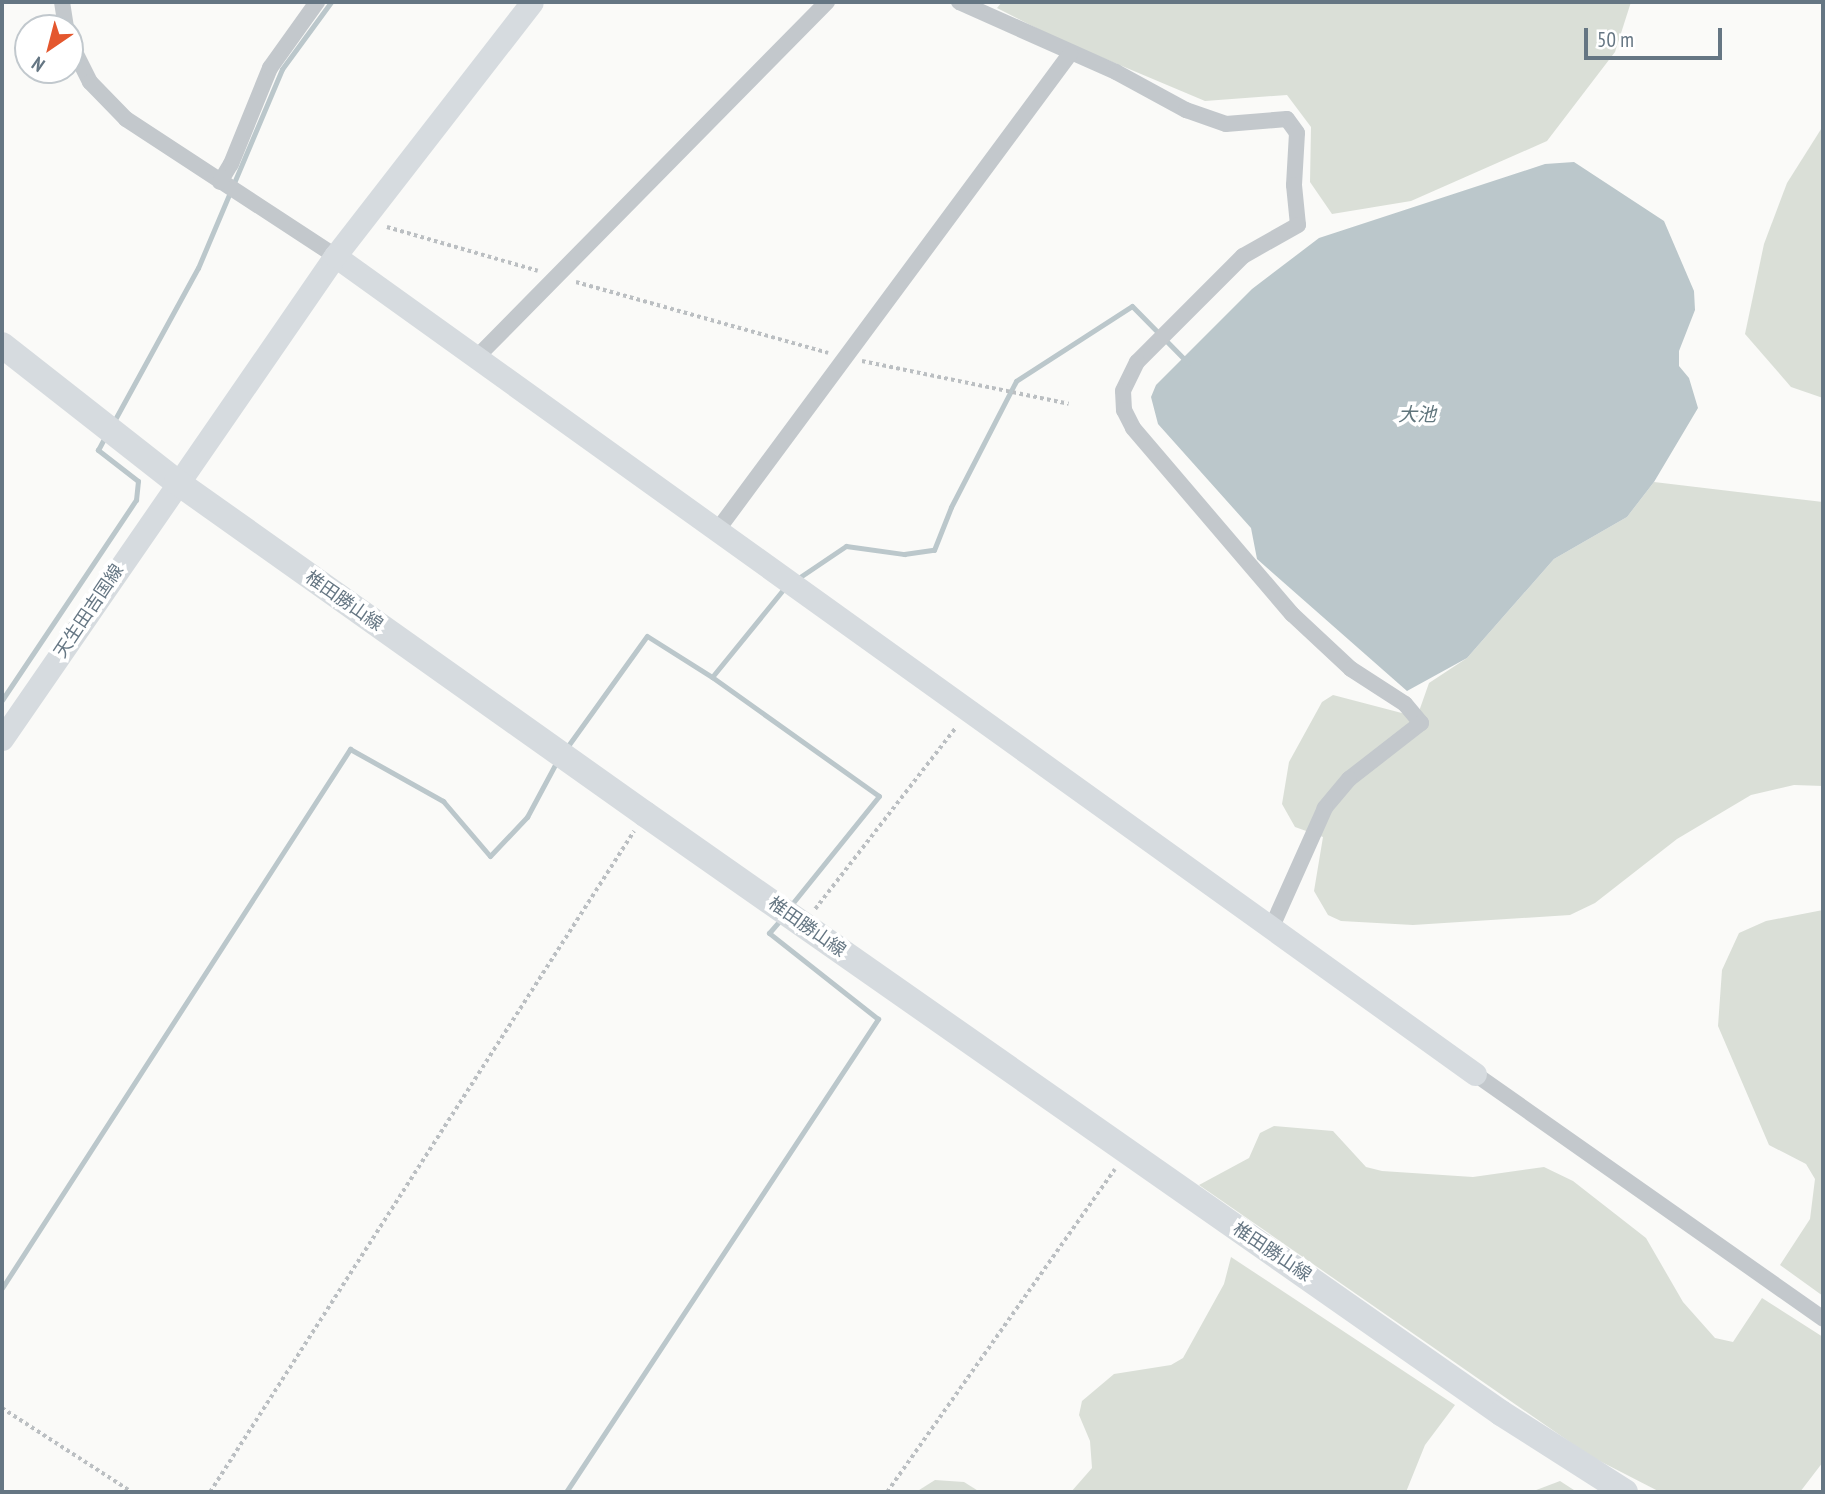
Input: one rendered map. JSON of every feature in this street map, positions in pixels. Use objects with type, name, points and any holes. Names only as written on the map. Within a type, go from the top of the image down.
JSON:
[{"type":"main road","name":"椎田勝山線","points":[[2,345],[177,482],[645,814],[1501,1413],[1625,1492]]},
{"type":"street","points":[[220,182],[231,164],[270,68],[317,2]]},
{"type":"street","name":"天生田吉国線","points":[[2,739],[335,256],[532,2]]},
{"type":"street","points":[[476,358],[559,277],[827,2]]},
{"type":"street","points":[[959,2],[1214,121],[1241,123],[1287,119],[1297,133],[1294,185],[1298,225],[1235,263],[1137,362],[1123,391],[1124,410],[1133,428],[1292,614],[1352,669],[1405,704],[1421,723],[1349,779],[1325,808],[1271,929]]},
{"type":"street","points":[[716,532],[1070,54]]},
{"type":"street","points":[[84,70],[105,101],[220,182],[242,191],[335,256],[1271,929],[1823,1319]]},
{"type":"path","points":[[387,227],[845,357],[1069,404]]},
{"type":"path","points":[[803,925],[968,712]]},
{"type":"path","points":[[210,1492],[645,814]]},
{"type":"path","points":[[887,1492],[1127,1153]]},
{"type":"path","points":[[2,1408],[132,1492]]},
{"type":"shaded area","points":[[1002,2],[1631,2],[1615,52],[1547,141],[1411,201],[1332,214],[1310,182],[1311,127],[1287,95],[1205,101],[1058,39],[997,8]]},
{"type":"shaded area","points":[[1823,126],[1823,398],[1791,387],[1745,334],[1764,244],[1787,183]]},
{"type":"shaded area","points":[[1654,482],[1823,502],[1823,786],[1794,785],[1751,795],[1677,839],[1595,903],[1570,915],[1413,925],[1341,921],[1328,915],[1314,891],[1323,837],[1295,827],[1282,804],[1289,762],[1322,702],[1333,695],[1417,717],[1429,683],[1467,658],[1554,559],[1627,517]]},
{"type":"shaded area","points":[[1823,910],[1823,1296],[1780,1265],[1810,1219],[1815,1179],[1806,1164],[1769,1145],[1718,1026],[1722,970],[1739,933],[1766,921]]},
{"type":"shaded area","points":[[1274,1126],[1333,1131],[1366,1167],[1382,1171],[1473,1177],[1544,1167],[1573,1181],[1646,1238],[1683,1302],[1715,1338],[1733,1342],[1762,1298],[1823,1337],[1823,1462],[1800,1492],[1660,1492],[1590,1456],[1199,1185],[1249,1158],[1260,1133]]},
{"type":"shaded area","points":[[1231,1257],[1455,1405],[1425,1445],[1406,1492],[1071,1492],[1092,1468],[1090,1441],[1079,1415],[1082,1401],[1114,1374],[1171,1365],[1183,1358],[1224,1284]]},
{"type":"shaded area","points":[[935,1480],[964,1482],[980,1492],[916,1492]]},
{"type":"shaded area","points":[[1560,1481],[1577,1492],[1531,1492]]},
{"type":"water","name":"大池","points":[[1574,162],[1664,221],[1694,291],[1695,310],[1679,351],[1679,366],[1689,378],[1698,408],[1654,482],[1627,517],[1554,559],[1467,658],[1407,691],[1257,559],[1251,528],[1158,424],[1151,397],[1156,385],[1252,289],[1319,238],[1545,164]]},
{"type":"waterway","points":[[113,423],[198,268],[282,69],[331,2]]},
{"type":"waterway","points":[[797,579],[846,546],[904,554],[934,550],[951,507],[1016,381],[1132,306],[1188,363]]},
{"type":"waterway","points":[[2,700],[136,500],[138,481],[98,450],[106,435]]},
{"type":"waterway","points":[[786,586],[712,677],[879,796],[791,905]]},
{"type":"waterway","points":[[565,750],[647,636],[712,677]]},
{"type":"waterway","points":[[2,1288],[350,749],[443,801],[490,856],[527,817],[557,761]]},
{"type":"waterway","points":[[566,1492],[878,1019],[769,933],[781,919]]}]
